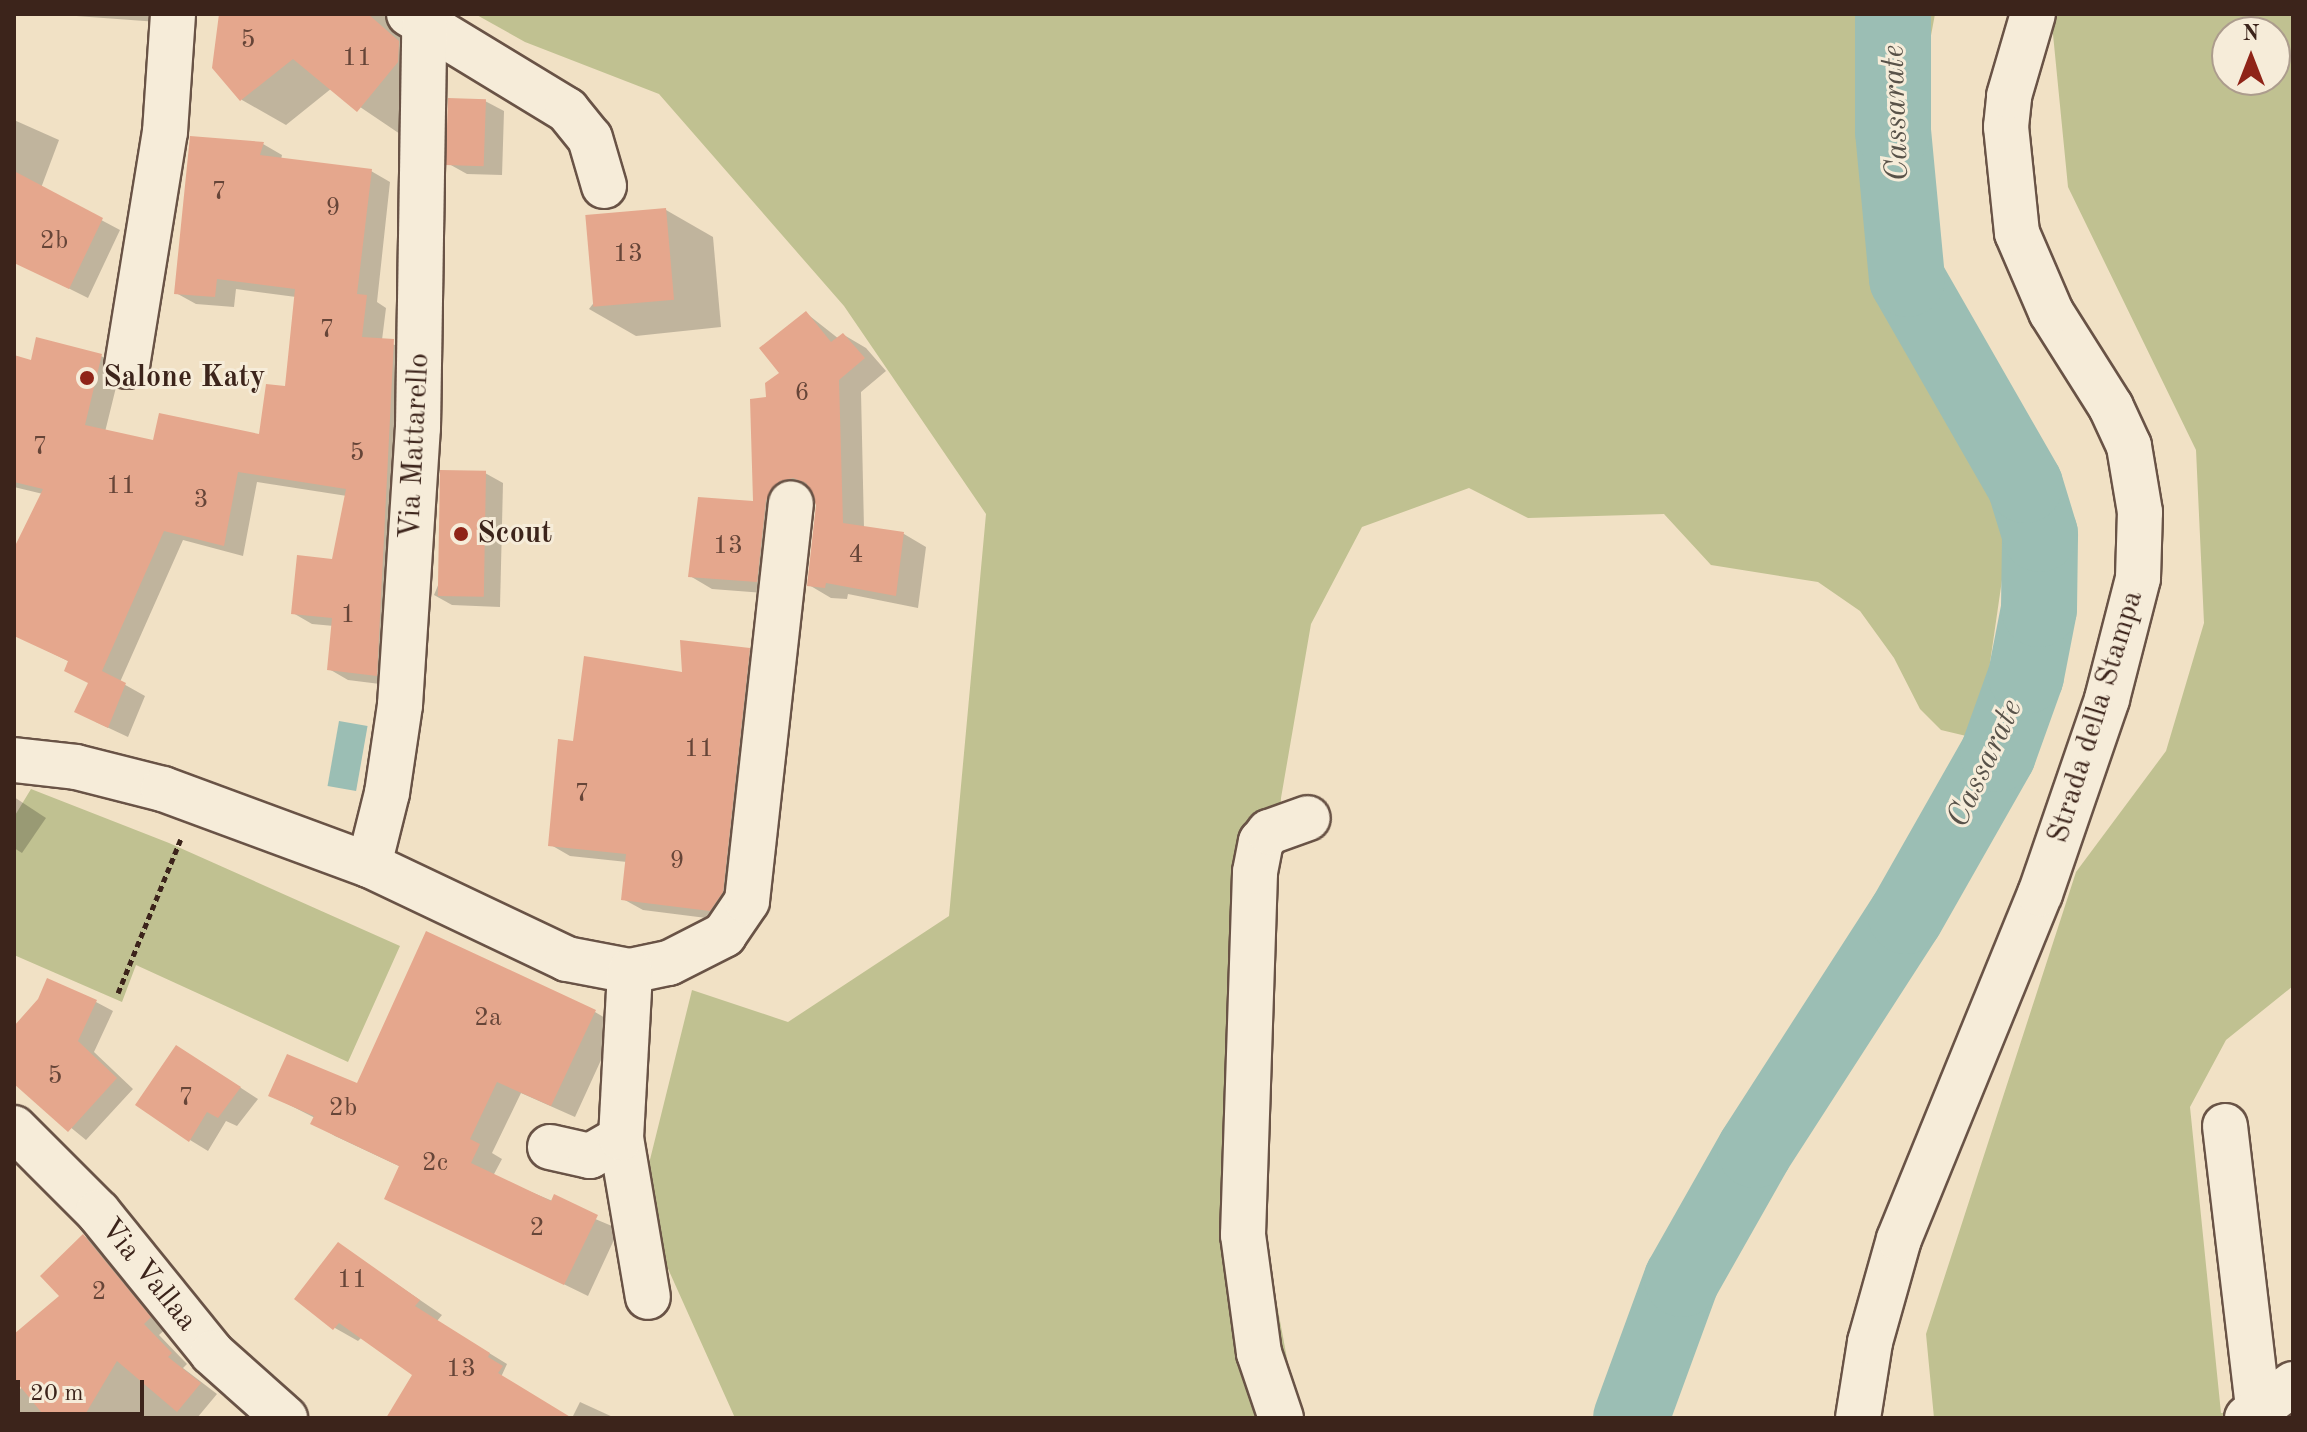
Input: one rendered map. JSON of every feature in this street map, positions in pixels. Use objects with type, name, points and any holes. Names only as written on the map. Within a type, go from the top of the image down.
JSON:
[{"type":"street","points":[[127,366],[163,147],[173,14]]},
{"type":"street","name":"Strada della Stampa","points":[[1858,1418],[1873,1330],[1899,1239],[2040,894],[2107,699],[2138,578],[2140,512],[2129,446],[2030,270],[2013,210],[2006,160],[2009,96],[2033,14]]},
{"type":"street","points":[[416,19],[567,110],[590,138],[604,186]]},
{"type":"street","name":"Via Mattarello","points":[[369,865],[387,793],[400,705],[418,428],[416,19]]},
{"type":"street","points":[[14,760],[76,767],[197,801],[369,865],[567,959],[630,971],[669,963],[711,945],[734,924],[747,901],[791,503]]},
{"type":"street","points":[[1281,1418],[1259,1353],[1243,1235],[1255,872],[1269,832],[1308,818]]},
{"type":"street","points":[[630,971],[621,1138],[648,1297]]},
{"type":"street","points":[[2225,1126],[2252,1413],[2293,1384]]},
{"type":"street","name":"Via Vallaa","points":[[14,1128],[98,1212],[212,1353],[285,1418]]},
{"type":"street","points":[[550,1147],[590,1156],[621,1138]]},
{"type":"path","points":[[118,993],[197,801]]},
{"type":"green space","points":[[475,14],[1935,14],[1924,73],[1915,251],[2017,476],[1979,739],[1941,730],[1920,709],[1894,658],[1860,611],[1818,582],[1711,565],[1664,514],[1528,518],[1469,488],[1362,527],[1311,624],[1281,798],[1260,1213],[1298,1418],[735,1418],[639,1204],[692,990],[788,1022],[949,916],[986,514],[844,306],[659,94],[525,42]]},
{"type":"green space","points":[[2051,14],[2293,14],[2293,986],[2226,1040],[2190,1107],[2221,1413],[2293,1411],[2293,1418],[1934,1418],[1926,1334],[2076,872],[2166,751],[2204,623],[2196,450],[2068,187]]},
{"type":"green space","points":[[31,789],[169,843],[400,946],[348,1062],[136,965],[122,1002],[14,955],[14,817]]},
{"type":"water","points":[[339,721],[368,726],[356,791],[328,786]]},
{"type":"building","points":[[219,14],[368,14],[399,41],[398,62],[357,112],[293,59],[240,101],[212,68]]},
{"type":"building","points":[[448,98],[486,99],[484,166],[446,165]]},
{"type":"building","points":[[190,136],[264,142],[260,155],[372,169],[357,294],[367,295],[362,337],[394,339],[377,676],[327,670],[332,618],[291,614],[297,555],[332,559],[346,489],[238,472],[224,546],[164,531],[102,671],[126,683],[108,728],[74,712],[88,683],[64,671],[68,661],[14,636],[14,548],[43,489],[14,482],[14,355],[31,360],[36,337],[102,354],[85,425],[153,440],[159,413],[259,434],[266,384],[285,386],[295,289],[217,279],[215,297],[174,294]]},
{"type":"building","points":[[14,171],[103,218],[69,289],[14,263]]},
{"type":"building","points":[[666,208],[674,300],[593,307],[585,215]]},
{"type":"building","points":[[806,311],[831,342],[843,333],[865,358],[839,380],[843,523],[904,532],[896,596],[826,583],[825,588],[807,586],[816,505],[806,483],[793,478],[780,481],[766,500],[757,582],[688,577],[698,497],[753,501],[750,399],[766,397],[765,383],[779,373],[759,348]]},
{"type":"building","name":"Scout","points":[[440,470],[486,471],[484,597],[438,596]]},
{"type":"building","points":[[680,640],[750,648],[723,892],[710,911],[621,900],[626,854],[548,846],[558,739],[573,741],[584,656],[682,672]]},
{"type":"building","points":[[426,931],[596,1010],[551,1106],[497,1082],[470,1139],[480,1144],[471,1163],[551,1201],[554,1194],[598,1215],[564,1285],[384,1199],[399,1166],[310,1124],[314,1116],[268,1096],[287,1054],[357,1083]]},
{"type":"building","points":[[47,978],[97,1000],[78,1041],[117,1078],[68,1132],[14,1084],[14,1026],[38,999]]},
{"type":"building","points":[[176,1045],[241,1087],[218,1118],[207,1112],[189,1142],[135,1105]]},
{"type":"building","points":[[83,1234],[151,1317],[144,1324],[172,1353],[168,1357],[201,1383],[177,1412],[117,1361],[83,1418],[46,1418],[14,1379],[14,1334],[59,1296],[40,1276]]},
{"type":"building","points":[[338,1242],[420,1300],[415,1306],[490,1353],[488,1357],[503,1366],[498,1373],[572,1418],[386,1418],[412,1375],[339,1323],[333,1330],[294,1299]]},
{"type":"waterway","name":"Cassarate","points":[[1631,1418],[1682,1279],[1755,1150],[1906,916],[1998,754],[2026,676],[2039,609],[2040,534],[2025,485],[1907,279],[1893,132],[1893,14]]},
{"type":"place","name":"Salone Katy","points":[[87,378]]},
{"type":"place","name":"Scout","points":[[461,534]]}]
